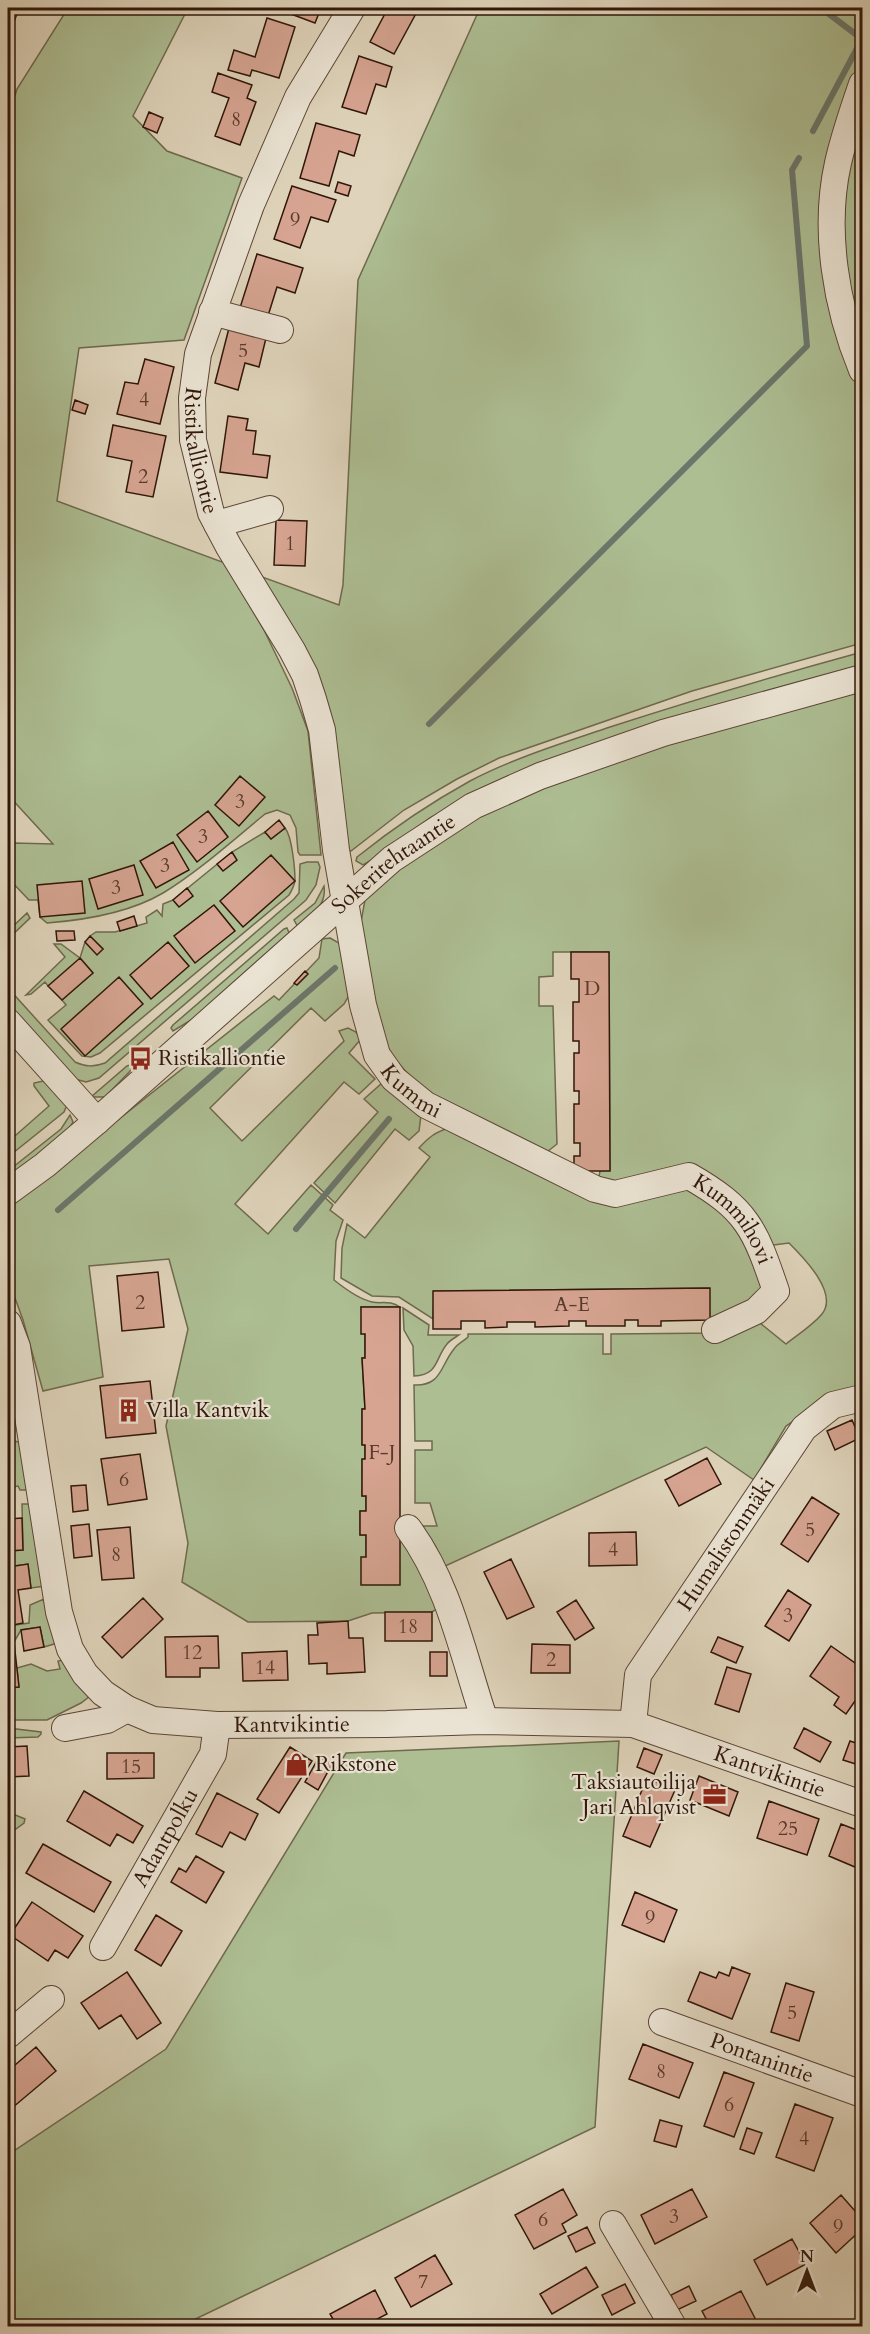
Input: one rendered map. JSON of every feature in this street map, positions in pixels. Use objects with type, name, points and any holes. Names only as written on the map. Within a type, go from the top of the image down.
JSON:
[{"type":"street","name":"Ristikalliontie","points":[[345,900],[336,850],[324,742],[313,699],[305,675],[292,650],[217,524],[201,477],[193,440],[192,398],[198,354],[251,205],[298,97],[352,8]]},
{"type":"street","points":[[862,84],[838,164],[833,222],[835,268],[840,296],[847,326],[862,370]]},
{"type":"street","points":[[212,312],[280,330]]},
{"type":"street","points":[[217,524],[270,509]]},
{"type":"street","name":"Sokeritehtaantie","points":[[8,1192],[45,1165],[97,1121],[392,859],[473,806],[540,776],[663,733],[862,678]]},
{"type":"street","name":"Kummi","points":[[345,900],[363,1005],[377,1055],[394,1079],[426,1105],[595,1189]]},
{"type":"street","points":[[8,1022],[97,1121]]},
{"type":"street","name":"Kummihovi","points":[[595,1189],[615,1194],[689,1176],[730,1202],[752,1229],[762,1248],[776,1291],[756,1311],[715,1330]]},
{"type":"street","name":"Kantvikintie","points":[[8,1323],[17,1347],[59,1612],[70,1649],[85,1674],[97,1687],[127,1709],[153,1720],[217,1725],[485,1721],[633,1724],[862,1804]]},
{"type":"street","name":"Humalistonmäki","points":[[633,1724],[638,1676],[804,1428],[834,1405],[862,1398]]},
{"type":"street","points":[[408,1528],[424,1550],[442,1588],[485,1721]]},
{"type":"street","points":[[64,1728],[107,1720],[127,1709]]},
{"type":"street","name":"Adantpolku","points":[[103,1947],[213,1754],[217,1725]]},
{"type":"street","points":[[8,2035],[51,1999]]},
{"type":"street","name":"Pontanintie","points":[[662,2022],[862,2094]]},
{"type":"street","points":[[613,2223],[674,2326]]},
{"type":"green space","points":[[68,8],[188,8],[133,116],[167,151],[242,178],[184,340],[79,348],[57,501],[225,563],[264,630],[292,688],[308,731],[321,855],[300,855],[296,828],[290,815],[277,810],[265,814],[189,875],[150,900],[107,914],[47,923],[40,917],[38,900],[29,900],[8,878],[8,849],[13,843],[53,844],[8,795],[8,118],[17,89]]},
{"type":"green space","points":[[480,8],[862,8],[862,61],[828,170],[853,372],[862,393],[862,643],[692,691],[499,758],[404,810],[351,851],[345,850],[335,775],[254,574],[339,605],[343,585],[358,280]]},
{"type":"green space","points":[[862,111],[862,346],[848,287],[843,242],[842,201],[850,156]]},
{"type":"green space","points":[[862,652],[862,665],[579,749],[489,785],[430,818],[363,865],[356,861],[357,857],[426,807],[470,781],[504,765],[641,717]]},
{"type":"green space","points":[[862,686],[862,1388],[833,1395],[786,1426],[754,1480],[706,1447],[443,1567],[436,1547],[422,1526],[437,1526],[430,1503],[415,1503],[415,1450],[432,1450],[432,1441],[415,1441],[414,1385],[435,1379],[449,1355],[468,1337],[468,1334],[603,1334],[603,1354],[611,1354],[611,1334],[719,1333],[755,1319],[786,1344],[822,1314],[826,1305],[826,1296],[817,1276],[789,1243],[766,1246],[702,1171],[611,1186],[599,1177],[600,1171],[610,1170],[609,952],[553,952],[553,976],[539,977],[539,1006],[553,1006],[557,1144],[547,1152],[456,1111],[417,1083],[397,1062],[380,1035],[360,927],[365,900],[377,885],[429,844],[515,798],[621,758]]},
{"type":"green space","points":[[285,828],[291,845],[295,876],[289,895],[100,1053],[91,1057],[82,1056],[48,1020],[66,1005],[62,1000],[93,973],[81,959],[48,986],[45,982],[31,994],[26,995],[65,957],[54,944],[61,944],[80,958],[85,942],[97,954],[103,949],[90,936],[96,932],[115,932],[147,923],[146,917],[157,910],[162,916],[163,904],[173,900],[232,852],[265,832],[271,839]]},
{"type":"green space","points":[[318,862],[320,867],[316,885],[306,900],[99,1078],[86,1082],[75,1079],[8,1006],[8,988],[75,1062],[90,1066],[105,1063],[294,899],[299,893],[300,864]]},
{"type":"green space","points":[[324,886],[321,905],[298,927],[294,920],[315,903]]},
{"type":"green space","points":[[27,913],[30,918],[8,939],[8,931]]},
{"type":"green space","points":[[287,928],[290,935],[201,1014],[173,1031],[171,1028],[173,1025]]},
{"type":"green space","points":[[330,938],[339,943],[345,954],[352,990],[344,1004],[325,1021],[311,1008],[210,1108],[242,1141],[344,1041],[339,1031],[348,1028],[356,1032],[361,1039],[349,1053],[375,1079],[359,1094],[344,1082],[235,1204],[268,1234],[311,1185],[333,1205],[330,1210],[343,1220],[336,1241],[334,1280],[362,1298],[400,1307],[361,1307],[365,1334],[365,1358],[362,1358],[365,1409],[362,1409],[362,1444],[365,1445],[365,1459],[362,1460],[362,1496],[366,1496],[366,1511],[360,1511],[360,1535],[366,1535],[366,1557],[361,1584],[400,1536],[413,1548],[440,1607],[432,1612],[372,1613],[348,1621],[248,1622],[182,1582],[188,1543],[166,1426],[188,1329],[169,1259],[89,1266],[103,1377],[43,1391],[23,1320],[8,1286],[8,1207],[274,996],[279,1000],[319,958],[322,939]]},
{"type":"green space","points":[[133,1064],[135,1066],[105,1097],[91,1097],[127,1066]]},
{"type":"green space","points":[[43,1081],[67,1105],[64,1112],[8,1157],[8,1142],[49,1106],[34,1086],[34,1083]]},
{"type":"green space","points":[[381,1084],[421,1115],[419,1131],[409,1140],[395,1129],[335,1203],[314,1183],[378,1112],[364,1099]]},
{"type":"green space","points":[[70,1115],[73,1122],[61,1138],[8,1178],[8,1171],[61,1129]]},
{"type":"green space","points":[[449,1128],[591,1196],[673,1180],[724,1204],[770,1293],[710,1320],[708,1288],[434,1291],[433,1319],[399,1297],[372,1296],[341,1278],[342,1248],[347,1224],[365,1238],[430,1157],[419,1148],[432,1136]]},
{"type":"green space","points":[[403,1308],[429,1325],[428,1335],[459,1335],[443,1349],[432,1369],[422,1375],[414,1376],[413,1346],[404,1330]]},
{"type":"green space","points":[[8,1343],[20,1419],[8,1425]]},
{"type":"green space","points":[[8,1440],[24,1443],[27,1490],[20,1490],[18,1486],[8,1488]]},
{"type":"green space","points":[[22,1504],[33,1504],[45,1586],[31,1588],[28,1564],[8,1567],[8,1551],[23,1550]]},
{"type":"green space","points":[[44,1599],[57,1641],[44,1647],[40,1627],[21,1630],[14,1642],[8,1643],[8,1626],[29,1623],[30,1605]]},
{"type":"green space","points":[[64,1660],[94,1693],[81,1703],[47,1720],[8,1720],[8,1688],[19,1687],[17,1668],[31,1664],[47,1671],[60,1669],[58,1661]]},
{"type":"green space","points":[[8,1728],[41,1732],[41,1734],[38,1737],[8,1738]]},
{"type":"green space","points":[[619,1741],[595,2127],[181,2326],[8,2326],[8,2155],[166,2049],[346,1753]]},
{"type":"green space","points":[[8,1812],[25,1819],[24,1823],[16,1829],[8,1827]]},
{"type":"building","points":[[8,8],[19,8],[8,39]]},
{"type":"building","points":[[265,8],[275,8],[273,14],[264,12]]},
{"type":"building","points":[[294,8],[321,8],[315,23],[291,14]]},
{"type":"building","points":[[388,8],[419,8],[394,54],[370,42]]},
{"type":"building","points":[[267,18],[295,27],[279,78],[252,70],[250,76],[228,70],[234,50],[255,57]]},
{"type":"building","points":[[359,56],[392,67],[386,87],[376,84],[366,114],[342,107]]},
{"type":"building","points":[[218,73],[252,85],[247,98],[256,102],[240,145],[215,136],[229,98],[212,92]]},
{"type":"building","points":[[149,112],[163,118],[157,133],[143,127]]},
{"type":"building","points":[[316,123],[360,135],[354,156],[339,151],[329,186],[300,178]]},
{"type":"building","points":[[338,182],[351,186],[348,196],[335,192]]},
{"type":"building","points":[[292,186],[336,200],[328,222],[311,217],[300,248],[274,239]]},
{"type":"building","points":[[257,254],[303,268],[295,293],[277,287],[267,319],[239,311]]},
{"type":"building","points":[[229,328],[266,338],[259,367],[245,363],[238,390],[215,383]]},
{"type":"building","points":[[145,359],[174,367],[160,424],[117,414],[125,382],[138,384]]},
{"type":"building","points":[[75,400],[88,405],[85,414],[72,410]]},
{"type":"building","points":[[228,416],[248,419],[246,430],[256,431],[253,454],[270,456],[267,478],[220,472]]},
{"type":"building","points":[[113,425],[166,436],[153,497],[126,492],[132,461],[107,456]]},
{"type":"building","points":[[276,520],[307,521],[305,566],[274,565]]},
{"type":"building","points":[[240,776],[265,797],[239,826],[215,805]]},
{"type":"building","points":[[208,811],[228,837],[197,862],[177,835]]},
{"type":"building","points":[[279,820],[285,828],[271,839],[265,832]]},
{"type":"building","points":[[173,842],[189,870],[156,888],[140,861]]},
{"type":"building","points":[[232,852],[237,860],[223,871],[217,864]]},
{"type":"building","points":[[271,855],[295,881],[243,927],[220,901]]},
{"type":"building","points":[[134,865],[143,895],[98,909],[89,879]]},
{"type":"building","points":[[82,881],[85,913],[40,917],[37,885]]},
{"type":"building","points":[[187,888],[193,896],[179,907],[173,900]]},
{"type":"building","points":[[214,905],[235,931],[195,963],[174,936]]},
{"type":"building","points":[[134,916],[137,926],[120,931],[117,922]]},
{"type":"building","points":[[56,931],[74,931],[75,940],[57,941]]},
{"type":"building","points":[[90,936],[103,949],[97,955],[85,942]]},
{"type":"building","points":[[168,942],[189,966],[151,999],[130,975]]},
{"type":"building","points":[[571,952],[609,952],[610,1171],[574,1171],[574,1156],[580,1156],[580,1143],[574,1143],[574,1104],[579,1104],[579,1091],[574,1091],[574,1053],[579,1053],[579,1041],[573,1041],[573,1002],[579,1002],[579,979],[571,979]]},
{"type":"building","points":[[80,958],[93,973],[62,1000],[48,986]]},
{"type":"building","points":[[305,971],[308,974],[297,985],[294,983]]},
{"type":"building","points":[[119,977],[143,1004],[85,1056],[61,1029]]},
{"type":"building","points":[[158,1272],[164,1327],[122,1331],[117,1276]]},
{"type":"building","points":[[710,1288],[710,1320],[661,1321],[661,1326],[638,1326],[638,1320],[625,1320],[625,1326],[586,1326],[586,1321],[569,1321],[569,1326],[535,1327],[535,1322],[507,1322],[507,1327],[485,1328],[485,1321],[461,1321],[461,1329],[433,1329],[433,1291]]},
{"type":"building","points":[[361,1307],[400,1307],[400,1585],[361,1585],[361,1557],[366,1557],[366,1535],[360,1535],[360,1511],[366,1511],[366,1496],[362,1496],[362,1459],[365,1459],[365,1445],[362,1445],[362,1409],[365,1409],[362,1358],[365,1358],[365,1334],[361,1334]]},
{"type":"building","name":"Villa Kantvik","points":[[150,1381],[156,1433],[106,1438],[100,1386]]},
{"type":"building","points":[[852,1420],[860,1438],[835,1450],[827,1431]]},
{"type":"building","points":[[140,1454],[147,1499],[108,1505],[101,1459]]},
{"type":"building","points":[[707,1458],[721,1484],[679,1506],[665,1480]]},
{"type":"building","points":[[86,1485],[88,1510],[73,1512],[71,1486]]},
{"type":"building","points":[[812,1497],[839,1514],[808,1562],[781,1544]]},
{"type":"building","points":[[22,1518],[23,1550],[8,1551],[8,1519]]},
{"type":"building","points":[[89,1524],[92,1556],[74,1558],[71,1526]]},
{"type":"building","points":[[130,1527],[134,1578],[102,1580],[97,1530]]},
{"type":"building","points":[[636,1532],[637,1565],[589,1566],[589,1533]]},
{"type":"building","points":[[511,1559],[534,1607],[507,1619],[484,1572]]},
{"type":"building","points":[[28,1564],[31,1588],[18,1590],[23,1623],[8,1626],[8,1567]]},
{"type":"building","points":[[788,1590],[811,1605],[789,1641],[765,1626]]},
{"type":"building","points":[[143,1598],[163,1619],[122,1658],[102,1637]]},
{"type":"building","points":[[576,1600],[594,1628],[575,1640],[557,1612]]},
{"type":"building","points":[[385,1612],[432,1612],[432,1641],[385,1641]]},
{"type":"building","points":[[348,1621],[349,1638],[363,1638],[365,1672],[327,1674],[327,1663],[309,1664],[308,1635],[318,1635],[317,1623]]},
{"type":"building","points":[[40,1627],[44,1647],[24,1651],[21,1630]]},
{"type":"building","points":[[218,1636],[219,1668],[200,1668],[200,1677],[166,1677],[165,1637]]},
{"type":"building","points":[[718,1637],[743,1647],[736,1663],[711,1652]]},
{"type":"building","points":[[14,1642],[19,1687],[8,1688],[8,1643]]},
{"type":"building","points":[[532,1644],[570,1645],[570,1673],[531,1673]]},
{"type":"building","points":[[831,1646],[862,1668],[862,1691],[846,1714],[834,1705],[839,1697],[810,1676]]},
{"type":"building","points":[[287,1651],[288,1680],[243,1681],[242,1653]]},
{"type":"building","points":[[430,1652],[447,1652],[447,1676],[430,1676]]},
{"type":"building","points":[[727,1667],[751,1674],[739,1712],[715,1704]]},
{"type":"building","points":[[804,1728],[831,1742],[820,1762],[794,1748]]},
{"type":"building","points":[[850,1741],[862,1745],[862,1766],[843,1760]]},
{"type":"building","points":[[27,1746],[29,1776],[8,1777],[8,1747]]},
{"type":"building","points":[[290,1747],[312,1761],[279,1813],[257,1799]]},
{"type":"building","points":[[644,1748],[662,1755],[654,1774],[637,1767]]},
{"type":"building","points":[[107,1753],[154,1753],[154,1778],[107,1779]]},
{"type":"building","points":[[319,1757],[332,1764],[318,1790],[305,1782]]},
{"type":"building","points":[[699,1776],[738,1792],[729,1816],[690,1800]]},
{"type":"building","points":[[647,1778],[675,1790],[650,1847],[623,1836]]},
{"type":"building","points":[[84,1791],[143,1826],[133,1843],[117,1834],[110,1846],[67,1821]]},
{"type":"building","points":[[217,1793],[258,1814],[245,1840],[230,1832],[222,1847],[196,1834]]},
{"type":"building","points":[[769,1801],[819,1819],[807,1855],[757,1838]]},
{"type":"building","points":[[841,1824],[862,1832],[862,1870],[829,1856]]},
{"type":"building","points":[[43,1844],[111,1882],[94,1912],[26,1873]]},
{"type":"building","points":[[8,1848],[13,1851],[8,1861]]},
{"type":"building","points":[[196,1856],[224,1872],[206,1903],[171,1882],[179,1868],[186,1872]]},
{"type":"building","points":[[635,1892],[677,1910],[664,1942],[622,1925]]},
{"type":"building","points":[[32,1902],[83,1936],[68,1958],[55,1950],[48,1961],[10,1935]]},
{"type":"building","points":[[156,1915],[182,1931],[161,1966],[135,1950]]},
{"type":"building","points":[[732,1967],[750,1974],[732,2019],[688,2001],[700,1972],[716,1978],[719,1972],[729,1976]]},
{"type":"building","points":[[127,1972],[161,2023],[137,2039],[121,2015],[99,2029],[81,2003]]},
{"type":"building","points":[[786,1983],[814,1992],[799,2041],[771,2032]]},
{"type":"building","points":[[643,2044],[693,2063],[679,2098],[629,2079]]},
{"type":"building","points":[[36,2047],[56,2071],[12,2108],[8,2103],[8,2071]]},
{"type":"building","points":[[724,2072],[754,2083],[734,2137],[704,2126]]},
{"type":"building","points":[[795,2104],[833,2118],[814,2171],[776,2157]]},
{"type":"building","points":[[660,2120],[682,2126],[676,2147],[654,2141]]},
{"type":"building","points":[[747,2128],[762,2133],[754,2154],[740,2149]]},
{"type":"building","points":[[563,2189],[577,2215],[562,2224],[566,2232],[534,2249],[515,2215]]},
{"type":"building","points":[[692,2189],[707,2217],[655,2244],[641,2215]]},
{"type":"building","points":[[841,2195],[862,2219],[862,2229],[836,2253],[810,2223]]},
{"type":"building","points":[[587,2227],[595,2243],[576,2252],[568,2236]]},
{"type":"building","points":[[792,2239],[806,2264],[767,2285],[754,2260]]},
{"type":"building","points":[[435,2255],[452,2284],[411,2307],[395,2278]]},
{"type":"building","points":[[586,2267],[598,2287],[552,2314],[540,2294]]},
{"type":"building","points":[[625,2284],[635,2303],[612,2315],[602,2295]]},
{"type":"building","points":[[689,2286],[696,2301],[677,2310],[671,2295]]},
{"type":"building","points":[[375,2290],[387,2314],[364,2326],[337,2326],[330,2314]]},
{"type":"building","points":[[741,2291],[759,2326],[710,2326],[702,2311]]},
{"type":"building","points":[[813,2320],[816,2326],[802,2326]]},
{"type":"waterway","points":[[813,131],[862,39],[821,8]]},
{"type":"waterway","points":[[429,724],[807,346],[792,170],[799,158]]},
{"type":"waterway","points":[[58,1210],[335,968]]},
{"type":"waterway","points":[[296,1229],[389,1119]]},
{"type":"place","name":"Ristikalliontie","points":[[140,1058]]},
{"type":"place","name":"Villa Kantvik","points":[[128,1410]]},
{"type":"place","name":"Rikstone","points":[[297,1764]]},
{"type":"place","name":"Taksiautoilija Jari Ahlqvist","points":[[714,1795]]}]
